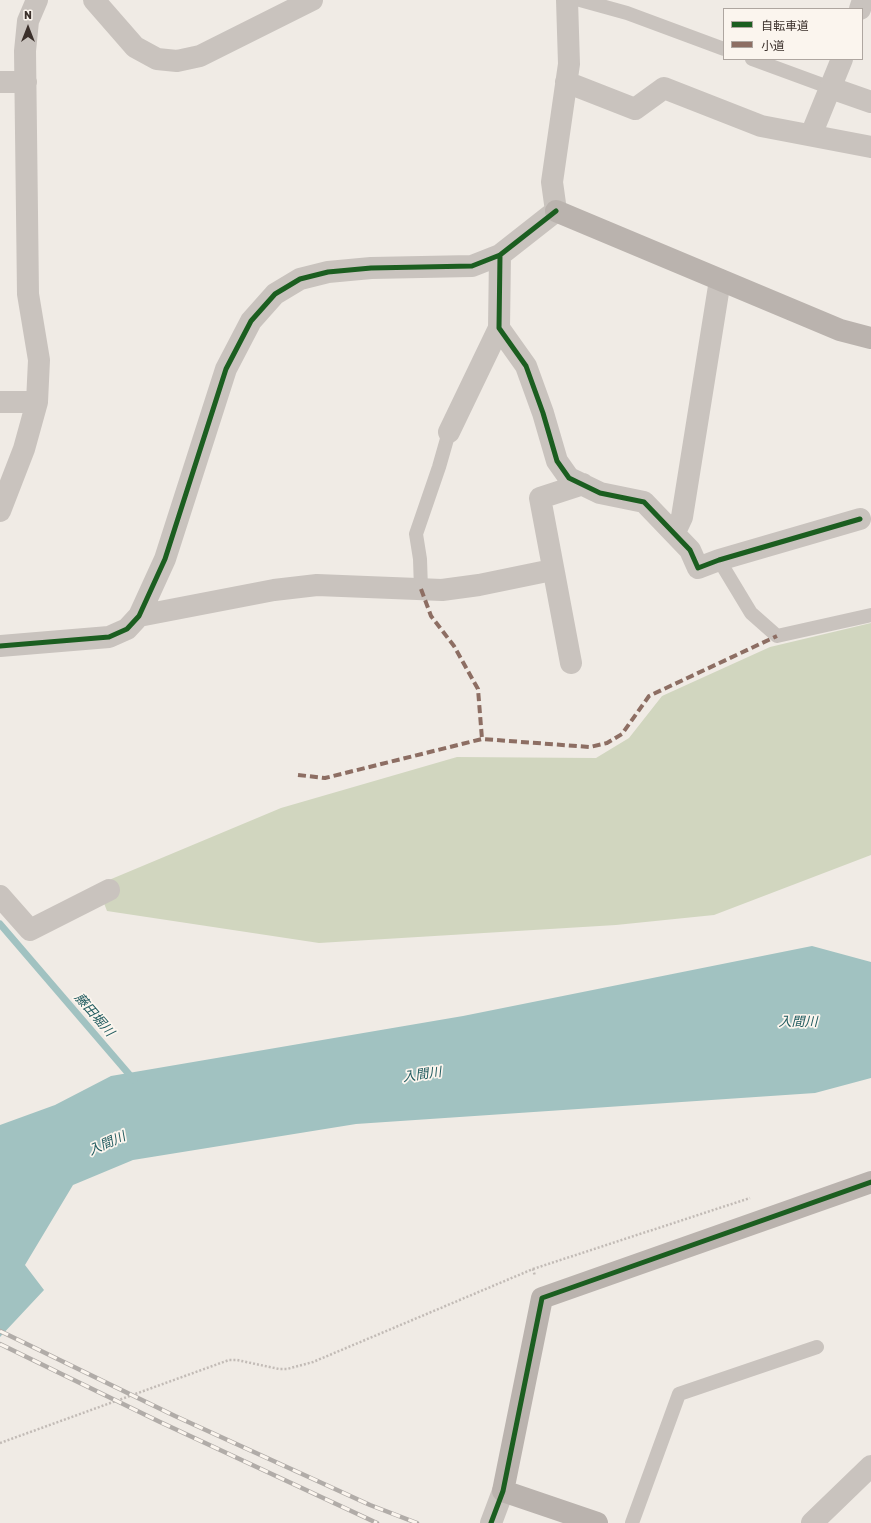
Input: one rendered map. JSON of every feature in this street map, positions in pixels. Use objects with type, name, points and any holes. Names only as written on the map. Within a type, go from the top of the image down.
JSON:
[{"type":"street","points":[[0,511],[18,469],[37,402],[39,360],[28,294],[25,51],[28,21],[37,0]]},
{"type":"street","points":[[94,0],[135,47],[157,59],[178,61],[200,56],[312,0]]},
{"type":"street","points":[[556,211],[552,182],[569,64],[567,0]]},
{"type":"street","points":[[811,135],[842,60]]},
{"type":"street","points":[[0,82],[26,82]]},
{"type":"street","points":[[566,82],[635,109],[664,88],[761,126],[871,147]]},
{"type":"street","points":[[831,88],[871,102]]},
{"type":"street","points":[[0,646],[109,637],[127,629],[139,616],[165,559],[226,369],[251,321],[275,294],[300,279],[328,272],[371,268],[472,266],[500,255],[556,211]]},
{"type":"street","points":[[556,211],[840,330],[871,338]]},
{"type":"street","points":[[449,432],[499,328],[500,255]]},
{"type":"street","points":[[675,532],[682,517],[720,280]]},
{"type":"street","points":[[499,328],[526,366],[543,413],[557,461],[569,478],[600,493],[644,502],[675,532],[690,550],[698,568],[720,560],[860,519]]},
{"type":"street","points":[[0,402],[37,402]]},
{"type":"street","points":[[571,663],[552,570],[540,498],[583,484]]},
{"type":"street","points":[[139,616],[274,590],[317,585],[442,590],[479,585],[552,570]]},
{"type":"street","points":[[0,896],[30,930],[109,890]]},
{"type":"street","points":[[491,1523],[503,1491],[542,1298],[871,1182]]},
{"type":"street","points":[[812,1523],[871,1466]]},
{"type":"street","points":[[503,1491],[597,1523]]},
{"type":"lane","points":[[580,0],[627,13],[723,49]]},
{"type":"lane","points":[[755,60],[831,88]]},
{"type":"lane","points":[[421,589],[420,559],[416,534],[440,467],[449,432]]},
{"type":"lane","points":[[720,560],[751,613],[777,636],[871,615]]},
{"type":"lane","points":[[632,1523],[679,1394],[817,1347]]},
{"type":"path","points":[[0,1443],[229,1360],[237,1360],[279,1369],[287,1369],[313,1362],[534,1269],[751,1197]]},
{"type":"path","points":[[534,1269],[542,1298]]},
{"type":"green space","points":[[871,623],[871,855],[714,915],[616,925],[319,943],[107,911],[97,885],[281,808],[457,757],[596,758],[629,738],[662,696],[770,647]]},
{"type":"water","name":"入間川","points":[[812,946],[871,962],[871,1078],[815,1093],[356,1124],[133,1160],[73,1185],[25,1265],[44,1290],[0,1337],[0,1125],[55,1105],[111,1076],[463,1016]]},
{"type":"waterway","name":"藤田堀川","points":[[0,924],[134,1080]]},
{"type":"railway","points":[[0,1331],[175,1416],[370,1505],[417,1523]]},
{"type":"railway","points":[[0,1344],[160,1422],[377,1523]]},
{"type":"marked path","points":[[421,589],[431,616],[454,646],[478,689],[482,739]]},
{"type":"marked path","points":[[298,775],[325,778],[482,739],[590,747],[607,743],[622,734],[649,696],[777,636]]},
{"type":"cycle path","points":[[0,646],[109,637],[127,629],[139,616],[165,559],[226,369],[251,321],[275,294],[300,279],[328,272],[371,268],[472,266],[500,255],[556,211]]},
{"type":"cycle path","points":[[500,255],[499,328],[526,366],[543,413],[557,461],[569,478],[600,493],[644,502],[690,550],[698,568],[719,560],[860,519]]},
{"type":"cycle path","points":[[491,1523],[503,1491],[542,1298],[871,1182]]}]
